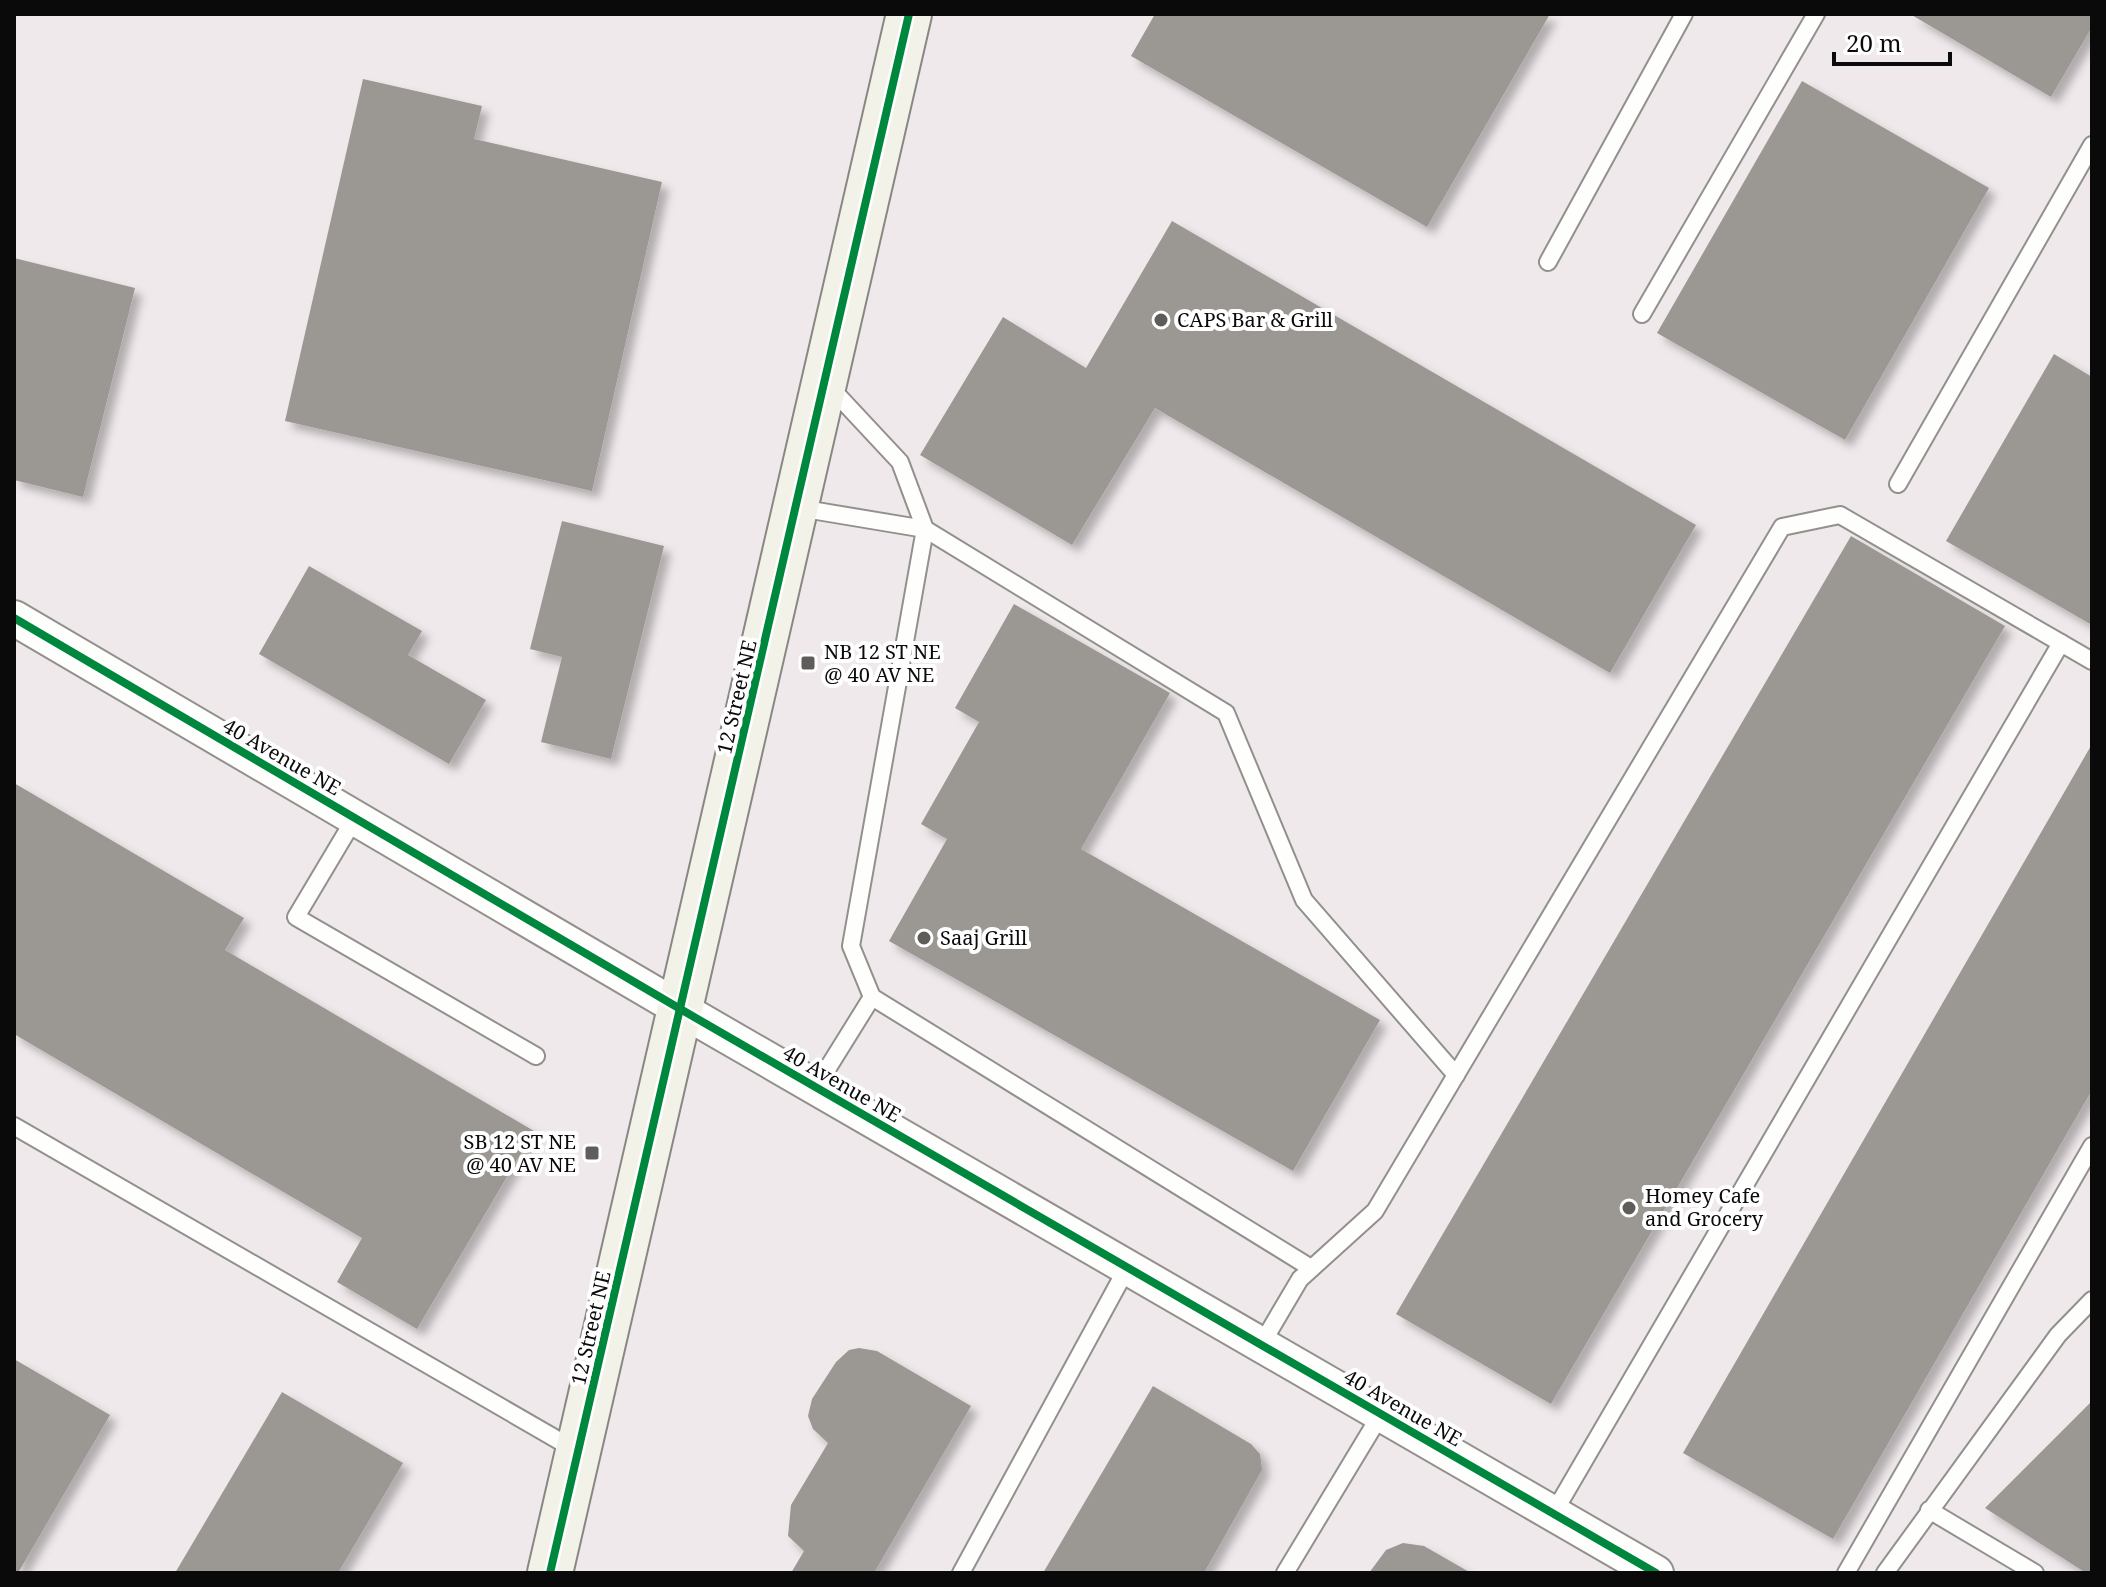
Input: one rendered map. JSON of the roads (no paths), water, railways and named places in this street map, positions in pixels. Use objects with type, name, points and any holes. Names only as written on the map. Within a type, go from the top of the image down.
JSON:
[{"type":"street","name":"12 Street NE","points":[[550,1573],[909,14]]},
{"type":"street","name":"40 Avenue NE","points":[[14,618],[682,1010],[1553,1514],[1639,1569]]},
{"type":"lane","points":[[1548,262],[1684,14]]},
{"type":"lane","points":[[1642,314],[1816,14]]},
{"type":"lane","points":[[1898,484],[2092,145]]},
{"type":"lane","points":[[825,382],[900,462],[925,529],[851,946],[872,997],[1311,1268]]},
{"type":"lane","points":[[797,507],[925,529],[1226,713],[1304,900],[1456,1075]]},
{"type":"lane","points":[[1261,1345],[1300,1279],[1375,1211],[1782,527],[1840,515],[2092,661]]},
{"type":"lane","points":[[1553,1514],[2061,643]]},
{"type":"lane","points":[[355,818],[296,917],[536,1056]]},
{"type":"lane","points":[[816,1087],[872,997]]},
{"type":"lane","points":[[14,1126],[579,1452]]},
{"type":"lane","points":[[1846,1573],[2092,1146]]},
{"type":"lane","points":[[961,1573],[1127,1268]]},
{"type":"lane","points":[[1885,1573],[2058,1335],[2092,1300]]},
{"type":"lane","points":[[1285,1573],[1381,1414]]},
{"type":"lane","points":[[1929,1510],[2035,1573]]},
{"type":"place","name":"CAPS Bar & Grill","points":[[1161,320]]},
{"type":"place","name":"NB 12 ST NE @ 40 AV NE","points":[[808,663]]},
{"type":"place","name":"Saaj Grill","points":[[924,938]]},
{"type":"place","name":"SB 12 ST NE @ 40 AV NE","points":[[592,1153]]},
{"type":"place","name":"Homey Cafe and Grocery","points":[[1629,1208]]}]
